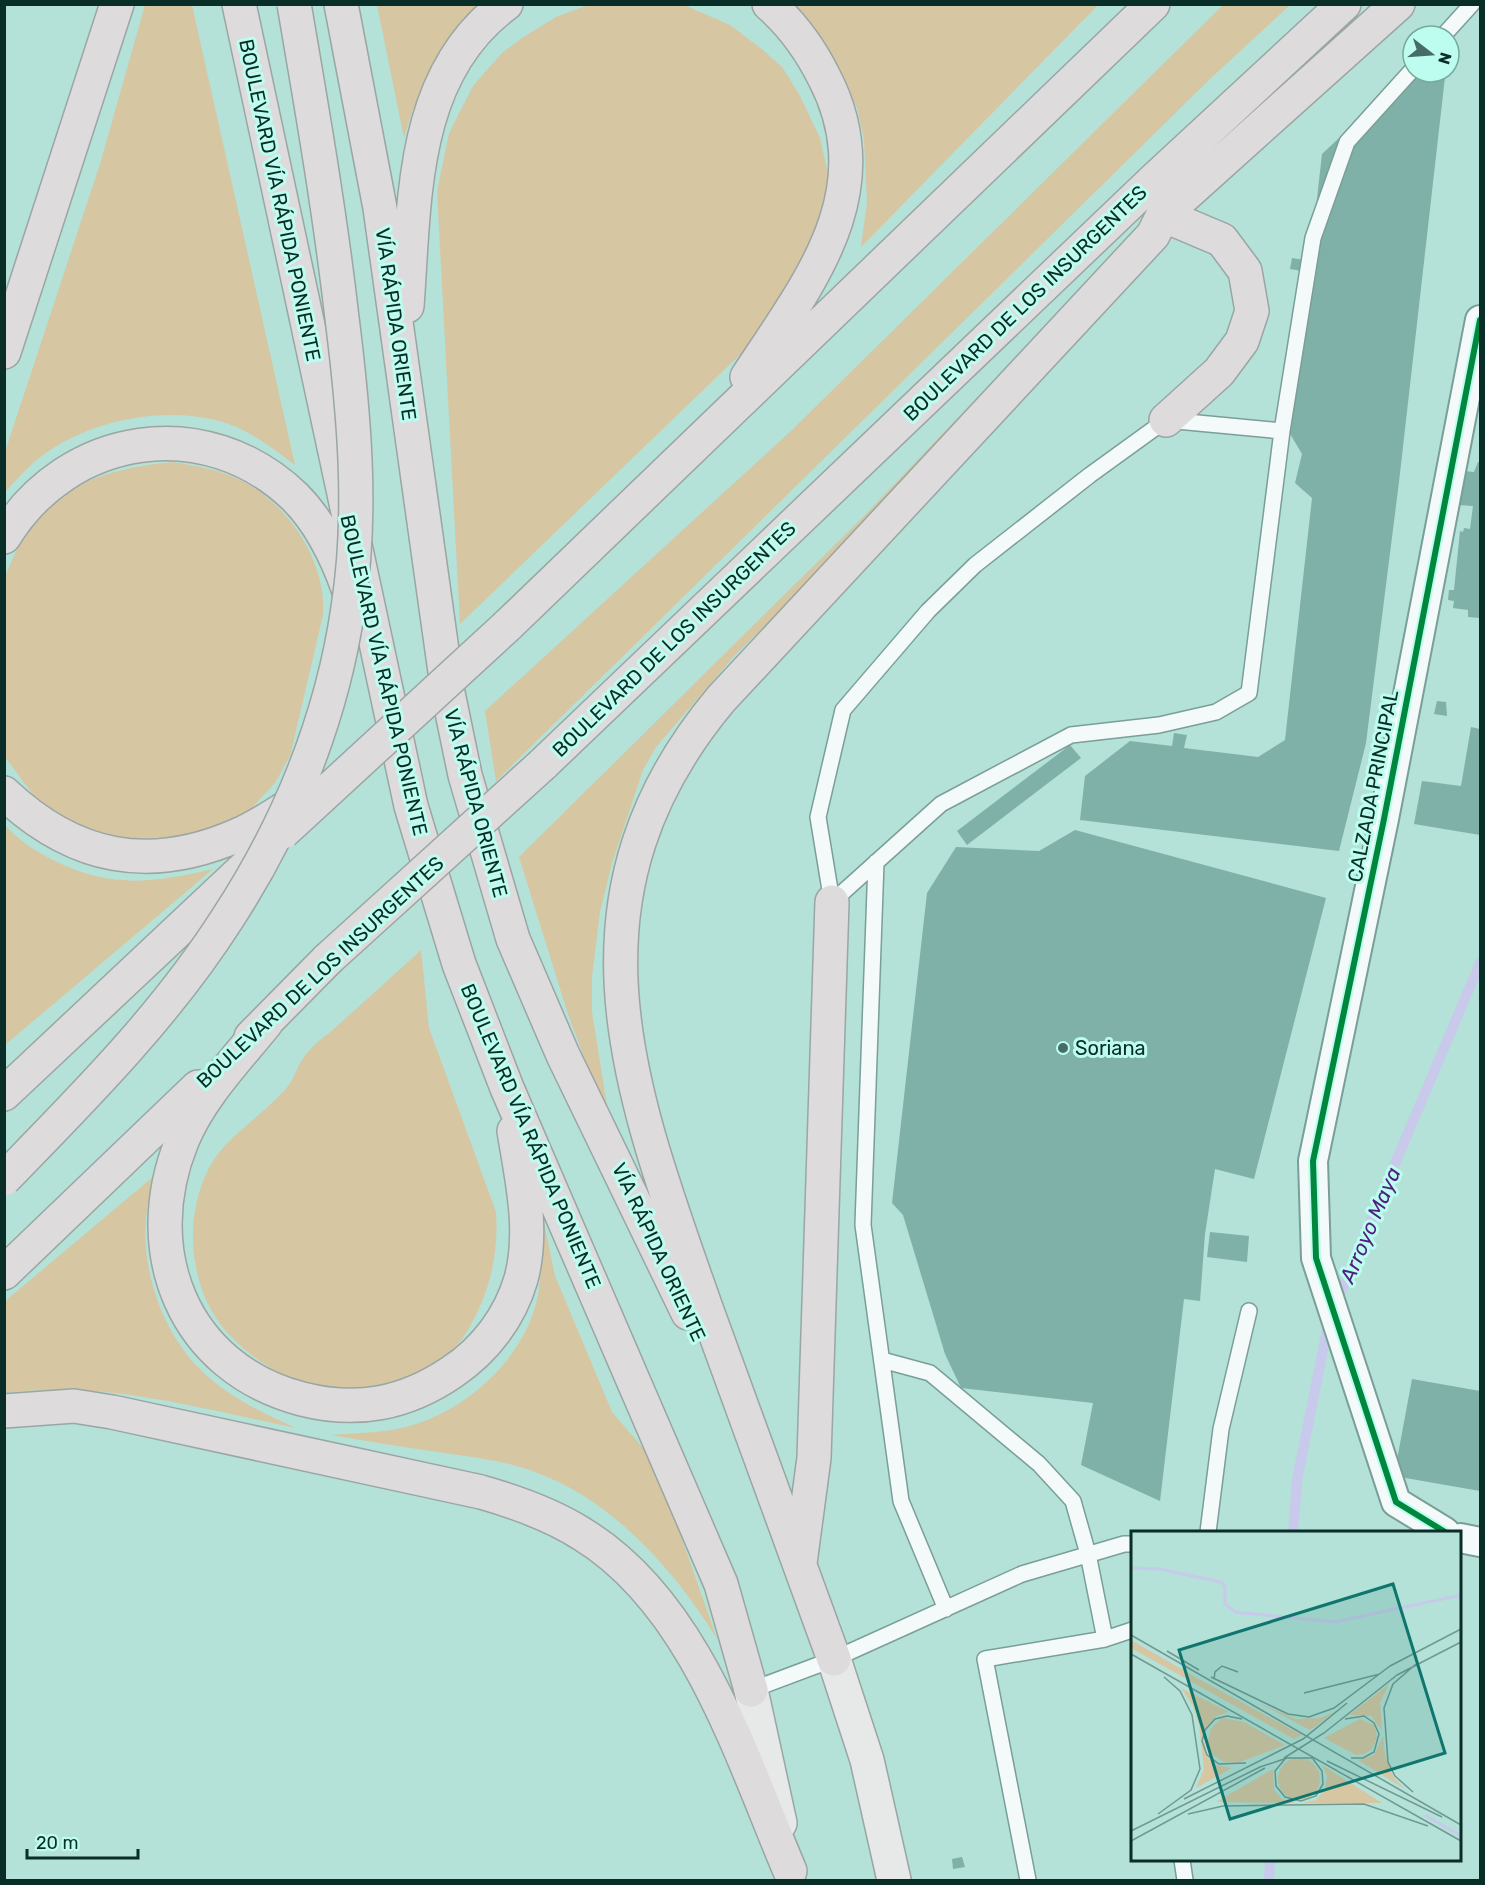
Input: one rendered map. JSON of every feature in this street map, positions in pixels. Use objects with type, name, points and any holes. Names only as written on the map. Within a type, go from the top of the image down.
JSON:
[{"type":"highway","points":[[4,352],[117,4]]},
{"type":"highway","name":"BOULEVARD VÍA RÁPIDA PONIENTE","points":[[239,4],[411,806],[459,964],[507,1088],[721,1584],[751,1690]]},
{"type":"highway","points":[[4,1179],[86,1095],[154,1018],[228,919],[288,810],[312,753],[339,657],[348,607],[354,543],[352,409],[329,212],[294,4]]},
{"type":"highway","name":"VÍA RÁPIDA ORIENTE","points":[[341,4],[368,137],[448,693],[465,775],[513,939],[562,1054],[628,1186],[767,1480]]},
{"type":"highway","points":[[402,368],[417,177],[428,119],[447,71],[463,47],[489,18],[506,4]]},
{"type":"highway","points":[[717,424],[824,257],[836,227],[844,192],[846,160],[843,133],[830,88],[806,44],[769,4]]},
{"type":"highway","points":[[4,1094],[247,847],[355,766],[507,626],[1153,4]]},
{"type":"highway","name":"BOULEVARD DE LOS INSURGENTES","points":[[4,1273],[266,1023],[328,960],[542,765],[1145,188],[1344,4]]},
{"type":"highway","points":[[834,1659],[767,1480],[667,1196],[637,1101],[621,1009],[620,975],[620,933],[628,882],[635,859],[665,785],[704,720],[1153,235],[1163,215],[1398,4]]},
{"type":"highway","points":[[1163,215],[1222,240],[1245,271],[1252,311],[1242,341],[1219,372],[1166,420]]},
{"type":"highway","points":[[4,537],[40,492],[72,468],[104,453],[138,445],[174,443],[229,455],[258,469],[285,488],[308,512],[320,529],[339,563],[384,687]]},
{"type":"highway","points":[[4,793],[52,832],[107,852],[133,856],[169,855],[205,848],[247,847]]},
{"type":"highway","points":[[800,1564],[814,1458],[832,902]]},
{"type":"highway","points":[[266,1023],[208,1095],[187,1128],[168,1185],[164,1233],[174,1284],[186,1314],[196,1330],[216,1353],[240,1373],[283,1394],[317,1403],[345,1406],[392,1402],[421,1392],[462,1366],[498,1328],[520,1280],[527,1247],[527,1216],[507,1088]]},
{"type":"highway","points":[[4,1411],[74,1406],[146,1419],[481,1492],[517,1503],[583,1534],[613,1556],[646,1590],[684,1639],[717,1701],[791,1876]]},
{"type":"main road","points":[[834,1659],[867,1760],[894,1881]]},
{"type":"main road","points":[[751,1690],[791,1876]]},
{"type":"street","name":"CALZADA PRINCIPAL","points":[[1442,1531],[1396,1502],[1316,1258],[1313,1161],[1384,819],[1480,320]]},
{"type":"street","points":[[1461,1538],[1480,1542]]},
{"type":"lane","points":[[1454,24],[1472,4]]},
{"type":"lane","points":[[832,902],[941,804],[1071,735],[1159,725],[1216,712],[1249,693],[1281,430],[1313,238],[1347,142],[1401,82]]},
{"type":"lane","points":[[832,902],[818,817],[843,710],[928,611],[975,565],[1090,475],[1166,420],[1281,430]]},
{"type":"lane","points":[[876,862],[863,1226],[902,1501],[946,1609]]},
{"type":"lane","points":[[1208,1531],[1221,1429],[1250,1311]]},
{"type":"lane","points":[[882,1360],[930,1373],[1040,1464],[1072,1501],[1088,1554],[1105,1639]]},
{"type":"lane","points":[[751,1690],[834,1659],[1022,1574],[1124,1544],[1131,1544]]},
{"type":"lane","points":[[1028,1881],[985,1659],[1105,1639],[1131,1630]]},
{"type":"lane","points":[[1182,1861],[1185,1881]]},
{"type":"shaded area","points":[[682,4],[730,25],[763,50],[782,67],[799,94],[820,138],[830,183],[815,250],[749,346],[460,624],[437,191],[449,133],[473,86],[502,53],[556,17],[588,5]]},
{"type":"shaded area","points":[[1224,4],[1290,5],[1211,78],[496,781],[485,711],[791,431]]},
{"type":"shaded area","points":[[145,5],[192,5],[295,465],[255,437],[229,424],[179,415],[153,416],[101,426],[76,436],[53,448],[33,463],[5,492],[5,452],[100,164]]},
{"type":"shaded area","points":[[377,5],[482,5],[454,34],[432,66],[404,138]]},
{"type":"shaded area","points":[[782,5],[1098,5],[861,247],[867,202],[864,139],[857,108],[828,51]]},
{"type":"shaded area","points":[[1055,316],[876,520],[735,655],[656,747],[643,770],[612,863],[600,912],[592,976],[592,1012],[611,1131],[567,1011],[519,857],[862,518]]},
{"type":"shaded area","points":[[172,462],[228,475],[246,483],[278,507],[303,539],[312,557],[323,596],[323,615],[290,756],[275,783],[247,813],[225,827],[185,836],[121,839],[91,832],[58,818],[40,804],[5,757],[5,577],[30,526],[64,494],[80,485],[116,472]]},
{"type":"shaded area","points":[[5,825],[40,853],[94,876],[132,881],[151,880],[213,869],[5,1045]]},
{"type":"shaded area","points":[[421,950],[429,1028],[496,1212],[496,1244],[491,1275],[481,1305],[466,1333],[451,1351],[432,1365],[397,1382],[376,1387],[355,1389],[312,1385],[291,1378],[253,1356],[223,1327],[209,1306],[199,1281],[193,1242],[194,1215],[200,1190],[217,1155],[236,1134],[289,1085],[307,1053]]},
{"type":"shaded area","points":[[160,1171],[149,1200],[145,1231],[150,1275],[164,1317],[188,1355],[212,1380],[246,1404],[296,1428],[151,1398],[115,1393],[42,1390],[5,1393],[4,1302]]},
{"type":"shaded area","points":[[541,1208],[555,1276],[612,1412],[655,1462],[717,1639],[681,1587],[638,1539],[588,1499],[561,1483],[521,1467],[498,1461],[331,1435],[403,1428],[435,1417],[475,1392],[493,1376],[522,1339],[532,1317],[540,1284]]},
{"type":"building","points":[[1401,80],[1401,84],[1444,84],[1399,482],[1366,743],[1339,851],[1080,820],[1085,776],[1130,741],[1172,746],[1174,733],[1187,735],[1184,748],[1258,757],[1285,740],[1312,498],[1295,483],[1302,454],[1289,432],[1308,272],[1290,269],[1292,258],[1310,261],[1322,154]]},
{"type":"building","points":[[1478,462],[1480,463],[1480,618],[1468,617],[1468,610],[1453,608],[1454,601],[1448,600],[1449,590],[1454,590],[1460,531],[1463,532],[1464,528],[1470,529],[1473,506],[1458,505],[1464,471],[1474,472]]},
{"type":"building","points":[[1437,701],[1446,702],[1447,716],[1434,714]]},
{"type":"building","points":[[1471,727],[1480,729],[1480,835],[1414,824],[1422,781],[1461,786]]},
{"type":"building","points":[[1070,745],[1081,758],[967,845],[957,831]]},
{"type":"building","points":[[1075,830],[1326,898],[1254,1179],[1215,1169],[1205,1234],[1200,1301],[1184,1299],[1160,1501],[1081,1465],[1093,1403],[961,1388],[945,1354],[903,1215],[892,1203],[927,893],[956,847],[1039,851]]},
{"type":"building","points":[[1210,1232],[1249,1236],[1247,1262],[1207,1257]]},
{"type":"building","points":[[1412,1379],[1480,1391],[1480,1491],[1394,1476]]},
{"type":"building","points":[[962,1857],[965,1867],[953,1869],[952,1859]]},
{"type":"waterway","name":"Arroyo Maya","points":[[1336,1303],[1480,963]]},
{"type":"waterway","name":"Arroyo Maya","points":[[1293,1531],[1297,1480],[1329,1320]]},
{"type":"waterway","name":"Arroyo Maya","points":[[1269,1880],[1270,1861]]},
{"type":"cycle path","points":[[1443,1531],[1396,1502],[1316,1258],[1313,1161],[1384,819],[1480,320]]},
{"type":"place","name":"Soriana","points":[[1063,1048]]}]
